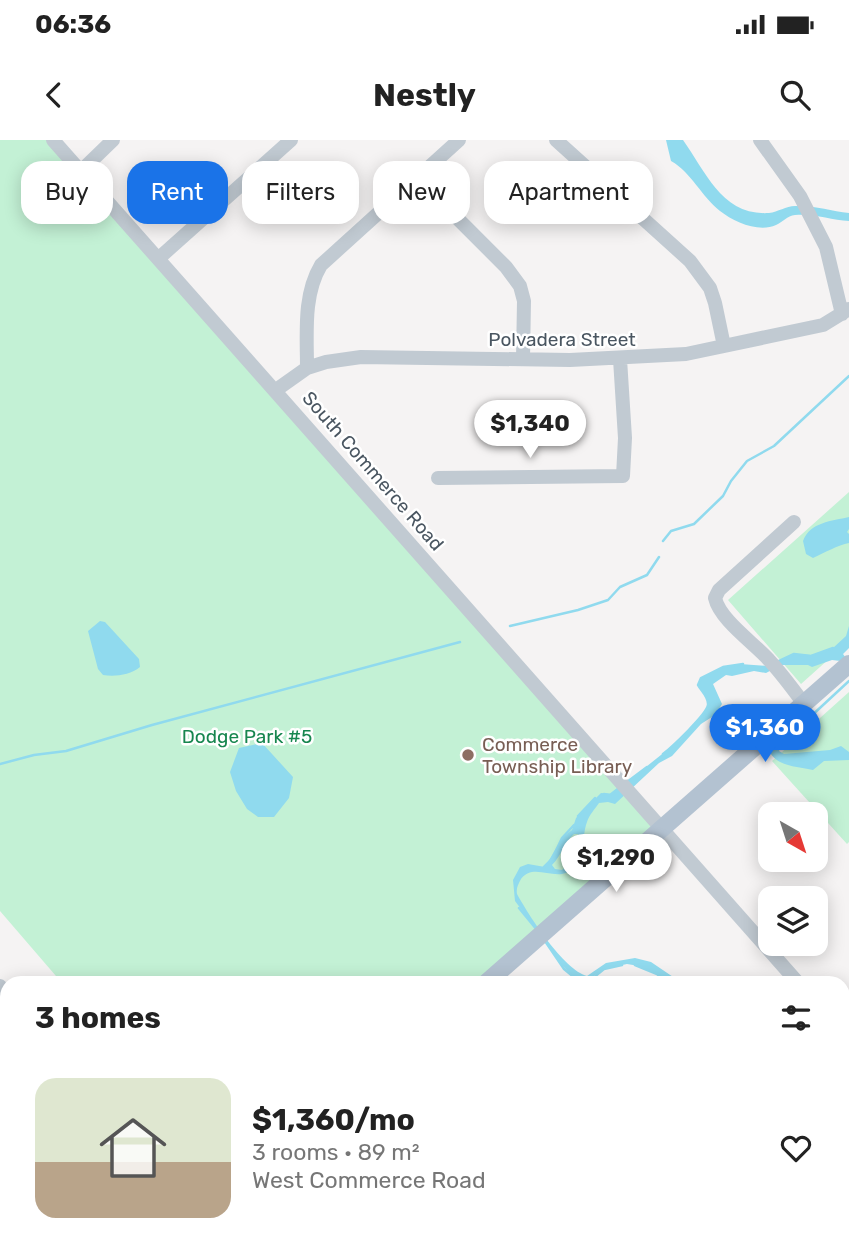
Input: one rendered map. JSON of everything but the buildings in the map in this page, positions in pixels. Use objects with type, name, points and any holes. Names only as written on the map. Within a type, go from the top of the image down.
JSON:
[{"type":"main road","points":[[494,976],[846,666]]},
{"type":"street","name":"South Commerce Road","points":[[53,140],[72,161]]},
{"type":"street","points":[[91,161],[113,140]]},
{"type":"street","points":[[159,258],[291,140]]},
{"type":"street","points":[[436,161],[459,140]]},
{"type":"street","points":[[556,140],[690,261],[710,288],[724,346]]},
{"type":"street","points":[[760,140],[806,205],[816,225],[826,247],[845,311]]},
{"type":"street","name":"South Commerce Road","points":[[113,207],[792,976]]},
{"type":"street","points":[[307,368],[307,325],[312,281],[321,265],[373,218]]},
{"type":"street","points":[[463,224],[506,267],[520,286],[524,301],[523,359]]},
{"type":"street","name":"Polvadera Street","points":[[276,390],[307,368],[361,357],[620,359],[686,354],[823,324],[845,311]]},
{"type":"street","points":[[438,478],[623,476],[625,438],[620,359]]},
{"type":"street","points":[[794,522],[719,590],[715,598],[717,605],[731,622],[773,665],[804,704]]},
{"type":"green space","name":"Dodge Park #5","points":[[0,140],[49,140],[68,161],[21,161],[21,224],[113,224],[113,212],[659,829],[490,976],[56,976],[0,911]]},
{"type":"green space","points":[[849,492],[849,641],[801,684],[728,600]]},
{"type":"green space","points":[[849,692],[847,844],[828,823],[828,802],[809,802],[772,761]]},
{"type":"water","points":[[666,140],[683,140],[717,190],[739,207],[753,212],[769,213],[792,206],[808,206],[849,213],[849,221],[795,215],[778,224],[762,228],[739,222],[713,205],[685,172],[671,161]]},
{"type":"water","points":[[849,517],[849,543],[813,558],[806,554],[803,541],[811,530],[822,523]]},
{"type":"water","points":[[100,621],[105,622],[139,659],[140,667],[122,675],[103,675],[98,669],[88,631]]},
{"type":"water","points":[[849,626],[849,648],[843,654],[849,662],[832,660],[812,667],[781,665],[766,673],[754,671],[726,675],[713,684],[722,704],[715,715],[701,724],[672,756],[659,763],[615,804],[599,803],[588,819],[578,863],[574,868],[562,874],[531,872],[521,879],[517,894],[538,928],[568,964],[587,976],[572,976],[558,961],[515,901],[513,880],[520,867],[528,864],[545,867],[562,838],[572,830],[576,818],[601,793],[612,794],[681,739],[707,709],[708,700],[698,685],[701,678],[723,667],[740,664],[768,666],[794,654],[811,655],[833,648],[846,636]],"holes":[[[574,834],[578,834],[578,844],[570,863],[562,870],[555,869],[552,865]]]},
{"type":"water","points":[[262,743],[293,777],[289,798],[274,817],[258,817],[247,809],[236,791],[230,772],[239,748]]},
{"type":"water","points":[[780,743],[782,745],[779,751],[784,754],[830,750],[841,746],[849,752],[849,760],[824,761],[813,770],[788,765],[777,760],[770,752]]},
{"type":"water","points":[[635,958],[651,962],[672,976],[660,976],[639,966],[627,964],[604,969],[594,976],[587,976],[606,963]]},
{"type":"waterway","points":[[663,541],[671,531],[694,524],[723,496],[747,461],[774,446],[849,376]]},
{"type":"waterway","points":[[510,626],[608,600],[620,587],[647,575],[659,557]]},
{"type":"waterway","points":[[0,764],[34,755],[66,751],[152,725],[460,642]]},
{"type":"waterway","points":[[777,662],[794,654],[811,656],[833,648]]},
{"type":"waterway","points":[[663,754],[706,709],[707,699],[698,685],[701,678],[723,667],[743,664]]},
{"type":"waterway","points":[[781,744],[849,681]]},
{"type":"waterway","points":[[627,782],[647,767]]},
{"type":"waterway","points":[[604,794],[610,795],[619,788]]},
{"type":"waterway","points":[[578,816],[595,798]]},
{"type":"waterway","points":[[544,867],[552,859],[562,838],[574,825]]},
{"type":"waterway","points":[[519,908],[537,930]]},
{"type":"waterway","points":[[545,941],[564,969],[572,976]]},
{"type":"waterway","points":[[595,976],[604,969],[622,965]]},
{"type":"waterway","points":[[635,965],[659,976]]},
{"type":"place","name":"Commerce Township Library","points":[[468,755]]}]
